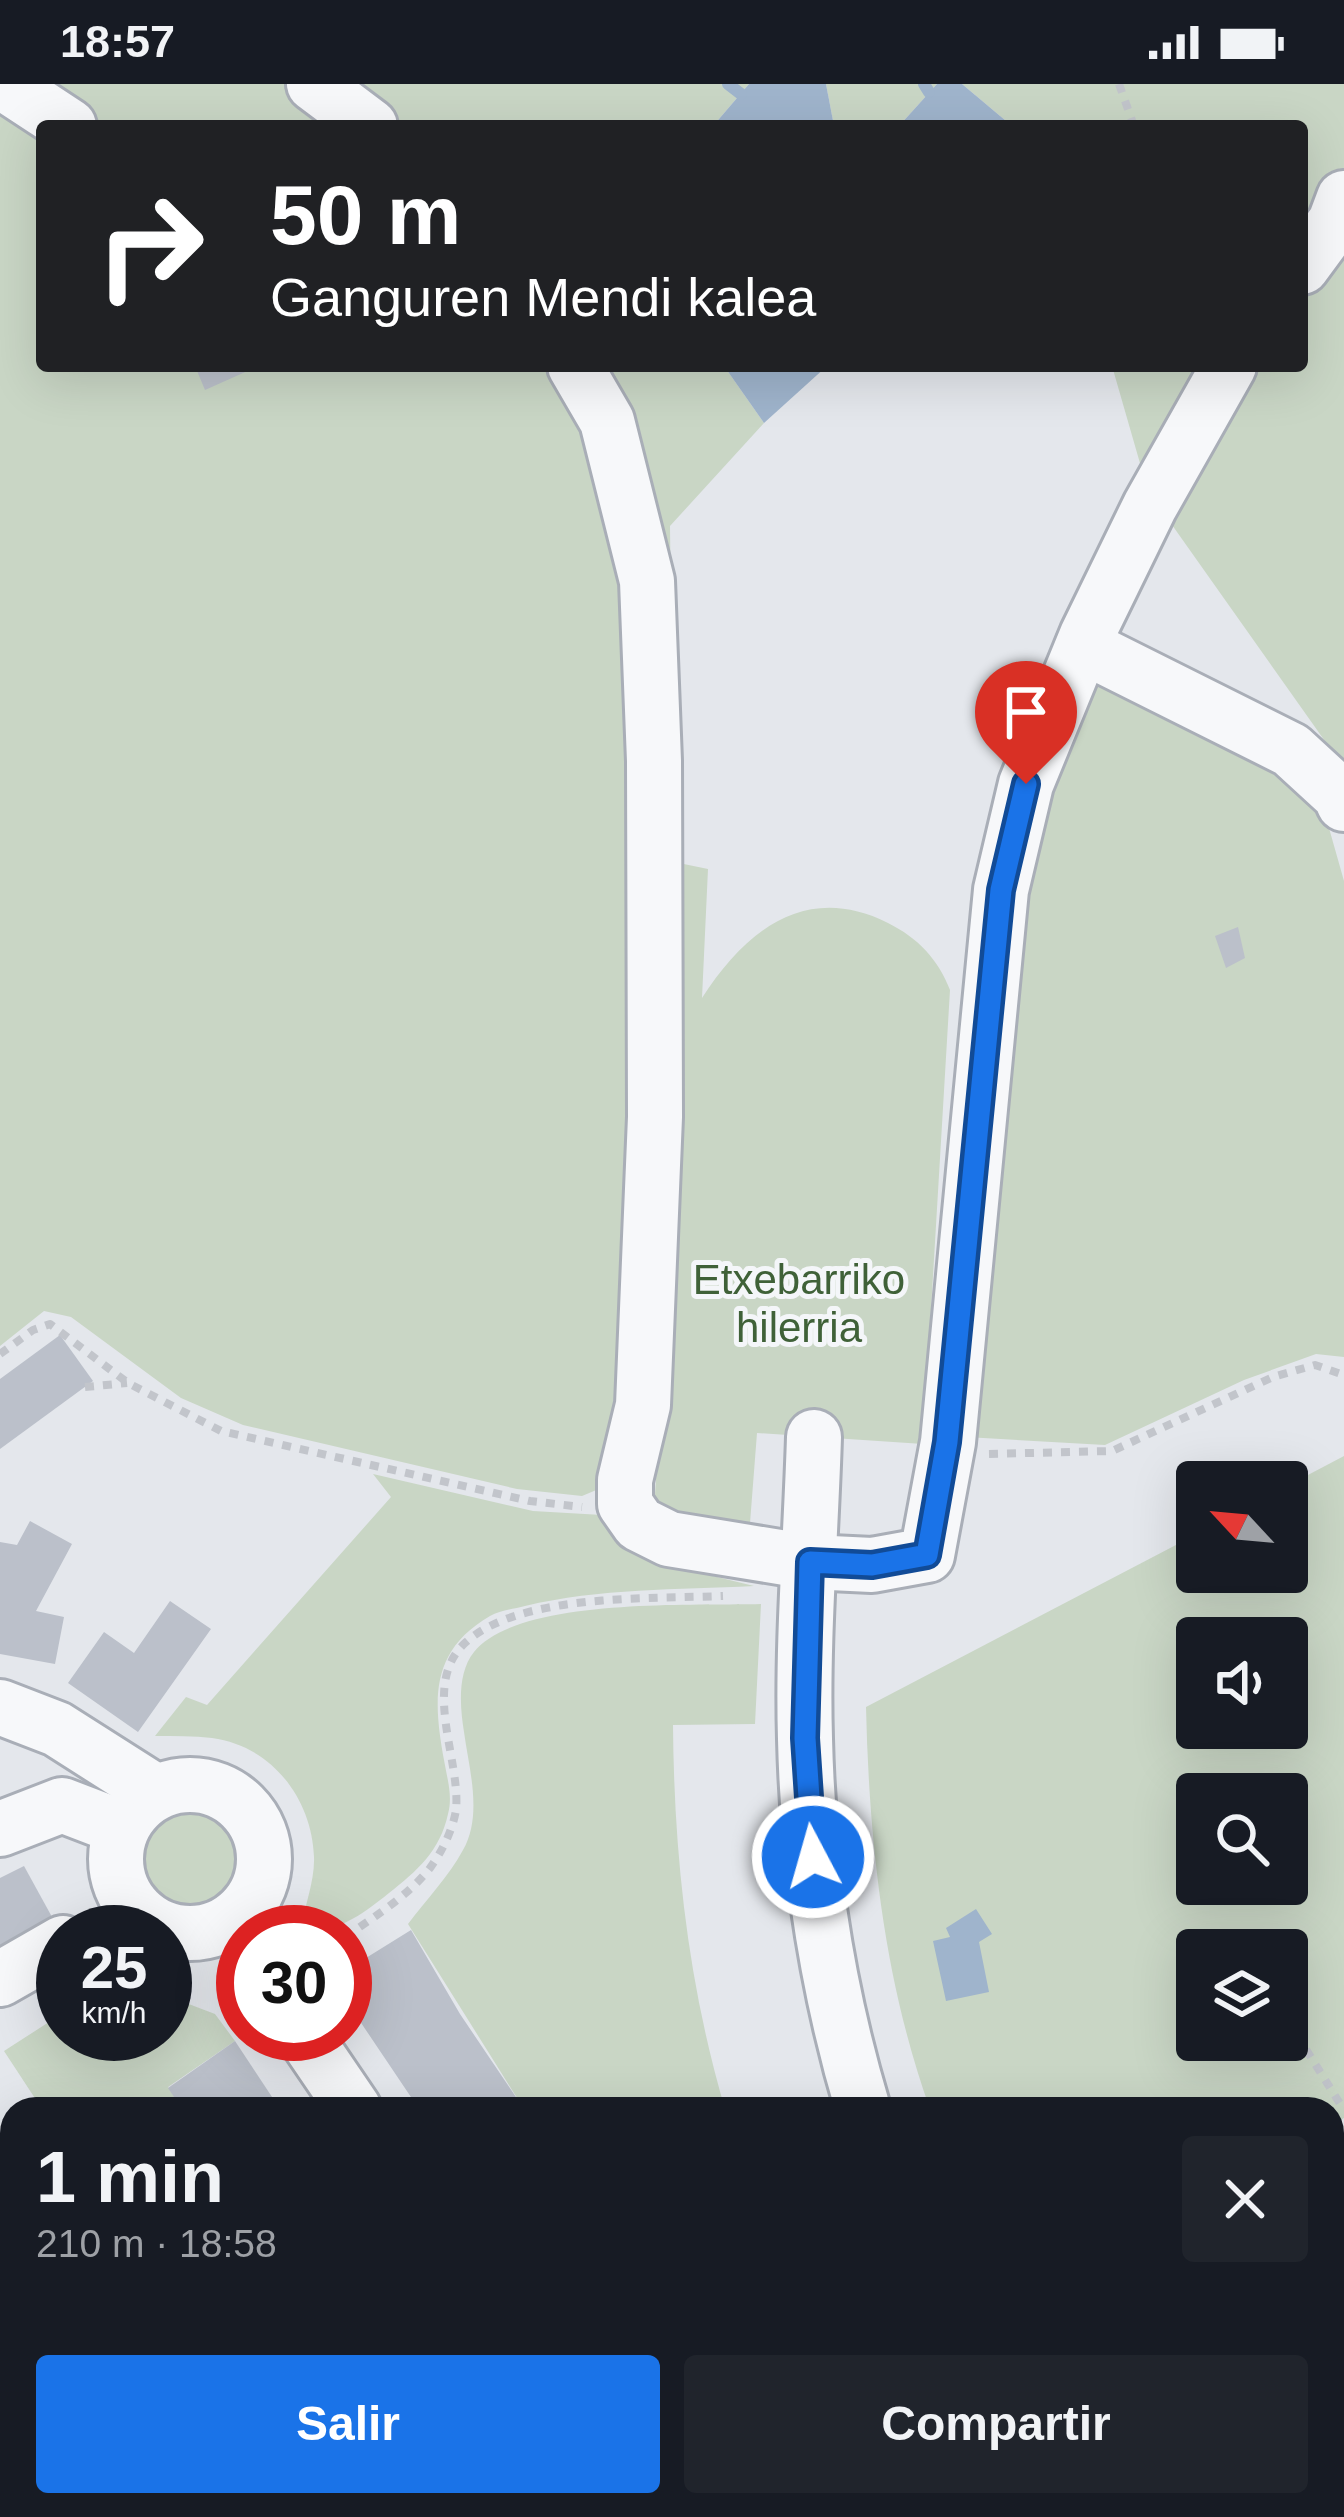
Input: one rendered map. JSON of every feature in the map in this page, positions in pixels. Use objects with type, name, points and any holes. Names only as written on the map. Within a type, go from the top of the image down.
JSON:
[{"type":"street","points":[[4,84],[60,120]]},
{"type":"street","points":[[314,84],[362,120]]},
{"type":"street","points":[[1308,259],[1335,222],[1344,199]]},
{"type":"street","points":[[578,372],[607,421],[647,581],[654,761],[655,1117],[643,1405],[625,1480],[625,1504],[639,1525],[669,1539],[810,1562],[872,1565],[927,1555],[947,1442],[1001,890],[1026,784],[1083,646],[1150,506],[1224,372]]},
{"type":"street","points":[[1083,646],[1291,750],[1344,804]]},
{"type":"street","points":[[814,1437],[804,1708],[808,1810],[834,2002],[860,2097]]},
{"type":"street","points":[[0,1707],[57,1729],[132,1832],[127,1900],[143,1917],[216,1931]]},
{"type":"street","points":[[99,1905],[132,1832],[180,1784],[206,1785],[229,1795],[248,1811],[261,1833],[265,1858],[261,1883],[244,1905]]},
{"type":"street","points":[[0,1828],[62,1804],[132,1832]]},
{"type":"street","points":[[0,1978],[36,1958]]},
{"type":"street","points":[[321,2061],[346,2097]]},
{"type":"path","points":[[1119,84],[1132,120]]},
{"type":"path","points":[[0,1354],[33,1330],[50,1324],[128,1382],[221,1431],[530,1501],[590,1508],[625,1504]]},
{"type":"path","points":[[947,1442],[997,1456],[1112,1451],[1274,1377],[1315,1365],[1344,1375]]},
{"type":"path","points":[[85,1387],[128,1382]]},
{"type":"path","points":[[372,1919],[429,1869],[456,1812],[445,1682],[464,1643],[502,1622],[575,1602],[734,1596]]},
{"type":"path","points":[[1308,2053],[1336,2097]]},
{"type":"green space","points":[[41,84],[749,84],[718,120],[98,120]]},
{"type":"green space","points":[[826,84],[937,84],[904,120],[833,120]]},
{"type":"green space","points":[[962,84],[1344,84],[1344,768],[1148,491],[1114,372],[1308,372],[1308,120],[1005,120]]},
{"type":"green space","name":"Etxebarriko hilerria","points":[[0,98],[36,122],[36,372],[728,372],[764,423],[670,526],[674,862],[708,869],[702,998],[738,952],[759,934],[805,911],[831,908],[858,912],[909,935],[933,959],[950,990],[923,1444],[757,1433],[750,1523],[654,1510],[668,1291],[613,1483],[582,1496],[517,1489],[243,1425],[181,1398],[71,1317],[44,1311],[0,1346]]},
{"type":"green space","points":[[1081,675],[1269,764],[1327,821],[1344,881],[1344,1357],[1316,1354],[1244,1380],[1105,1445],[966,1437],[1021,858]]},
{"type":"green space","points":[[1344,1456],[1344,2097],[926,2097],[901,2011],[882,1911],[866,1707],[1176,1545],[1176,1593],[1308,1593],[1308,1475]]},
{"type":"green space","points":[[373,1474],[533,1511],[602,1515],[672,1566],[754,1586],[553,1600],[498,1612],[470,1630],[446,1661],[440,1678],[438,1717],[450,1800],[439,1839],[418,1868],[372,1906],[306,1905],[314,1857],[312,1836],[285,1779],[253,1752],[234,1743],[155,1736],[186,1697],[207,1705],[391,1497]]},
{"type":"green space","points":[[761,1604],[755,1724],[673,1725],[686,1919],[701,2014],[722,2097],[516,2097],[408,1924],[444,1879],[469,1836],[473,1792],[462,1680],[474,1652],[496,1634],[566,1613]]},
{"type":"green space","points":[[180,1810],[200,1810],[217,1817],[231,1831],[238,1848],[238,1868],[231,1885],[217,1899],[200,1906],[163,1899],[149,1885],[142,1868],[142,1848],[149,1831],[163,1817]]},
{"type":"green space","points":[[192,2005],[216,2015],[216,2054],[168,2087],[174,2097],[34,2097],[4,2051],[36,2030],[36,2061],[192,2061]]},
{"type":"water","points":[[749,84],[826,84],[833,120],[718,120]]},
{"type":"water","points":[[937,84],[962,84],[1005,120],[904,120]]},
{"type":"water","points":[[728,372],[820,372],[764,423]]},
{"type":"water","points":[[976,1909],[992,1934],[979,1942],[989,1992],[946,2001],[933,1941],[950,1937],[946,1928]]},
{"type":"building","points":[[198,372],[246,372],[205,390]]},
{"type":"building","points":[[1238,927],[1245,958],[1226,968],[1215,936]]},
{"type":"building","points":[[60,1335],[93,1381],[0,1449],[0,1379]]},
{"type":"building","points":[[30,1521],[72,1544],[36,1611],[64,1617],[55,1664],[0,1654],[0,1542],[17,1545]]},
{"type":"building","points":[[170,1601],[211,1629],[138,1732],[68,1683],[104,1632],[134,1653]]},
{"type":"building","points":[[24,1866],[45,1905],[36,1905],[36,1926],[0,1946],[0,1878]]},
{"type":"building","points":[[411,1930],[516,2097],[411,2097],[372,2039],[372,1954]]},
{"type":"building","points":[[216,2054],[216,2061],[248,2061],[272,2097],[174,2097],[168,2088]]},
{"type":"waterway","points":[[728,84],[741,94]]},
{"type":"waterway","points":[[924,84],[929,92]]},
{"type":"route","points":[[813,1857],[804,1708],[810,1562],[872,1565],[927,1555],[947,1442],[1001,890],[1026,784]]}]
